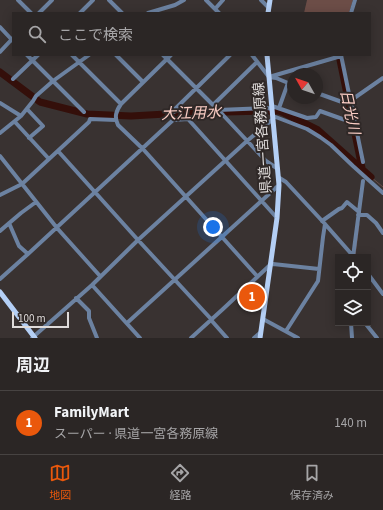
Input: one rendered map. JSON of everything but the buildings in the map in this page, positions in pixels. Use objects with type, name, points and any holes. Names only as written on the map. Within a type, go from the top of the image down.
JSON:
[{"type":"main road","points":[[268,10],[270,0]]},
{"type":"main road","name":"県道一宮各務原線","points":[[260,338],[279,185],[267,56]]},
{"type":"main road","points":[[0,292],[33,337]]},
{"type":"street","points":[[18,0],[30,12]]},
{"type":"street","points":[[40,12],[52,0]]},
{"type":"street","points":[[81,12],[93,0]]},
{"type":"street","points":[[109,0],[121,12]]},
{"type":"street","points":[[151,12],[175,5],[184,0]]},
{"type":"street","points":[[206,0],[217,11],[223,0]]},
{"type":"street","points":[[261,0],[268,10]]},
{"type":"street","points":[[352,12],[355,0]]},
{"type":"street","points":[[0,27],[12,38]]},
{"type":"street","points":[[0,52],[12,40]]},
{"type":"street","points":[[28,56],[84,112]]},
{"type":"street","points":[[13,79],[37,56]]},
{"type":"street","points":[[73,56],[121,104]]},
{"type":"street","points":[[0,133],[15,122],[36,96],[53,81],[88,56]]},
{"type":"street","points":[[117,56],[143,82]]},
{"type":"street","points":[[164,56],[223,115],[266,161],[278,169]]},
{"type":"street","points":[[170,56],[121,104],[116,111],[116,120],[118,125],[142,149],[257,276]]},
{"type":"street","points":[[174,112],[174,110],[229,56]]},
{"type":"street","points":[[253,56],[270,77],[287,83]]},
{"type":"street","points":[[270,77],[339,56],[363,162]]},
{"type":"street","points":[[213,105],[257,62]]},
{"type":"street","points":[[323,95],[345,103],[350,102],[383,78]]},
{"type":"street","points":[[279,108],[287,86]]},
{"type":"street","points":[[0,103],[21,116]]},
{"type":"street","points":[[218,110],[279,108],[307,118],[316,117],[320,111],[348,121]]},
{"type":"street","points":[[27,109],[43,126],[30,138]]},
{"type":"street","points":[[33,337],[92,285],[138,240],[273,117],[306,129],[332,145],[383,193]]},
{"type":"street","points":[[0,195],[22,184],[89,122],[90,119],[116,120]]},
{"type":"street","points":[[0,279],[173,120],[188,119],[276,218]]},
{"type":"street","points":[[15,122],[49,159]]},
{"type":"street","points":[[58,151],[227,338]]},
{"type":"street","points":[[0,156],[57,228],[100,276]]},
{"type":"street","points":[[278,177],[286,182],[350,254]]},
{"type":"street","points":[[353,254],[362,181]]},
{"type":"street","points":[[126,323],[279,185]]},
{"type":"street","points":[[0,231],[36,202]]},
{"type":"street","points":[[286,331],[318,281],[323,237],[323,223],[342,208],[347,202],[359,214],[367,216],[376,223],[383,232]]},
{"type":"street","points":[[10,222],[19,246],[28,254]]},
{"type":"street","points":[[191,338],[270,264],[319,269]]},
{"type":"street","points":[[371,278],[382,292]]},
{"type":"street","points":[[92,285],[140,338]]},
{"type":"street","points":[[76,298],[89,311],[89,318],[97,338]]},
{"type":"street","points":[[263,319],[298,338]]},
{"type":"street","points":[[351,326],[352,338]]},
{"type":"street","points":[[367,326],[377,338]]},
{"type":"street","points":[[254,338],[261,332]]},
{"type":"shaded area","points":[[307,0],[353,0],[349,12],[304,12]]},
{"type":"waterway","name":"日光川","points":[[339,56],[362,168]]},
{"type":"waterway","name":"大江用水","points":[[0,72],[40,102],[87,114],[131,116],[201,112],[279,111],[318,130],[371,177]]},
{"type":"waterway","points":[[370,178],[371,177],[383,187]]},
{"type":"waterway","name":"日光川","points":[[355,254],[359,224]]},
{"type":"place","name":"FamilyMart","points":[[252,297]]}]
